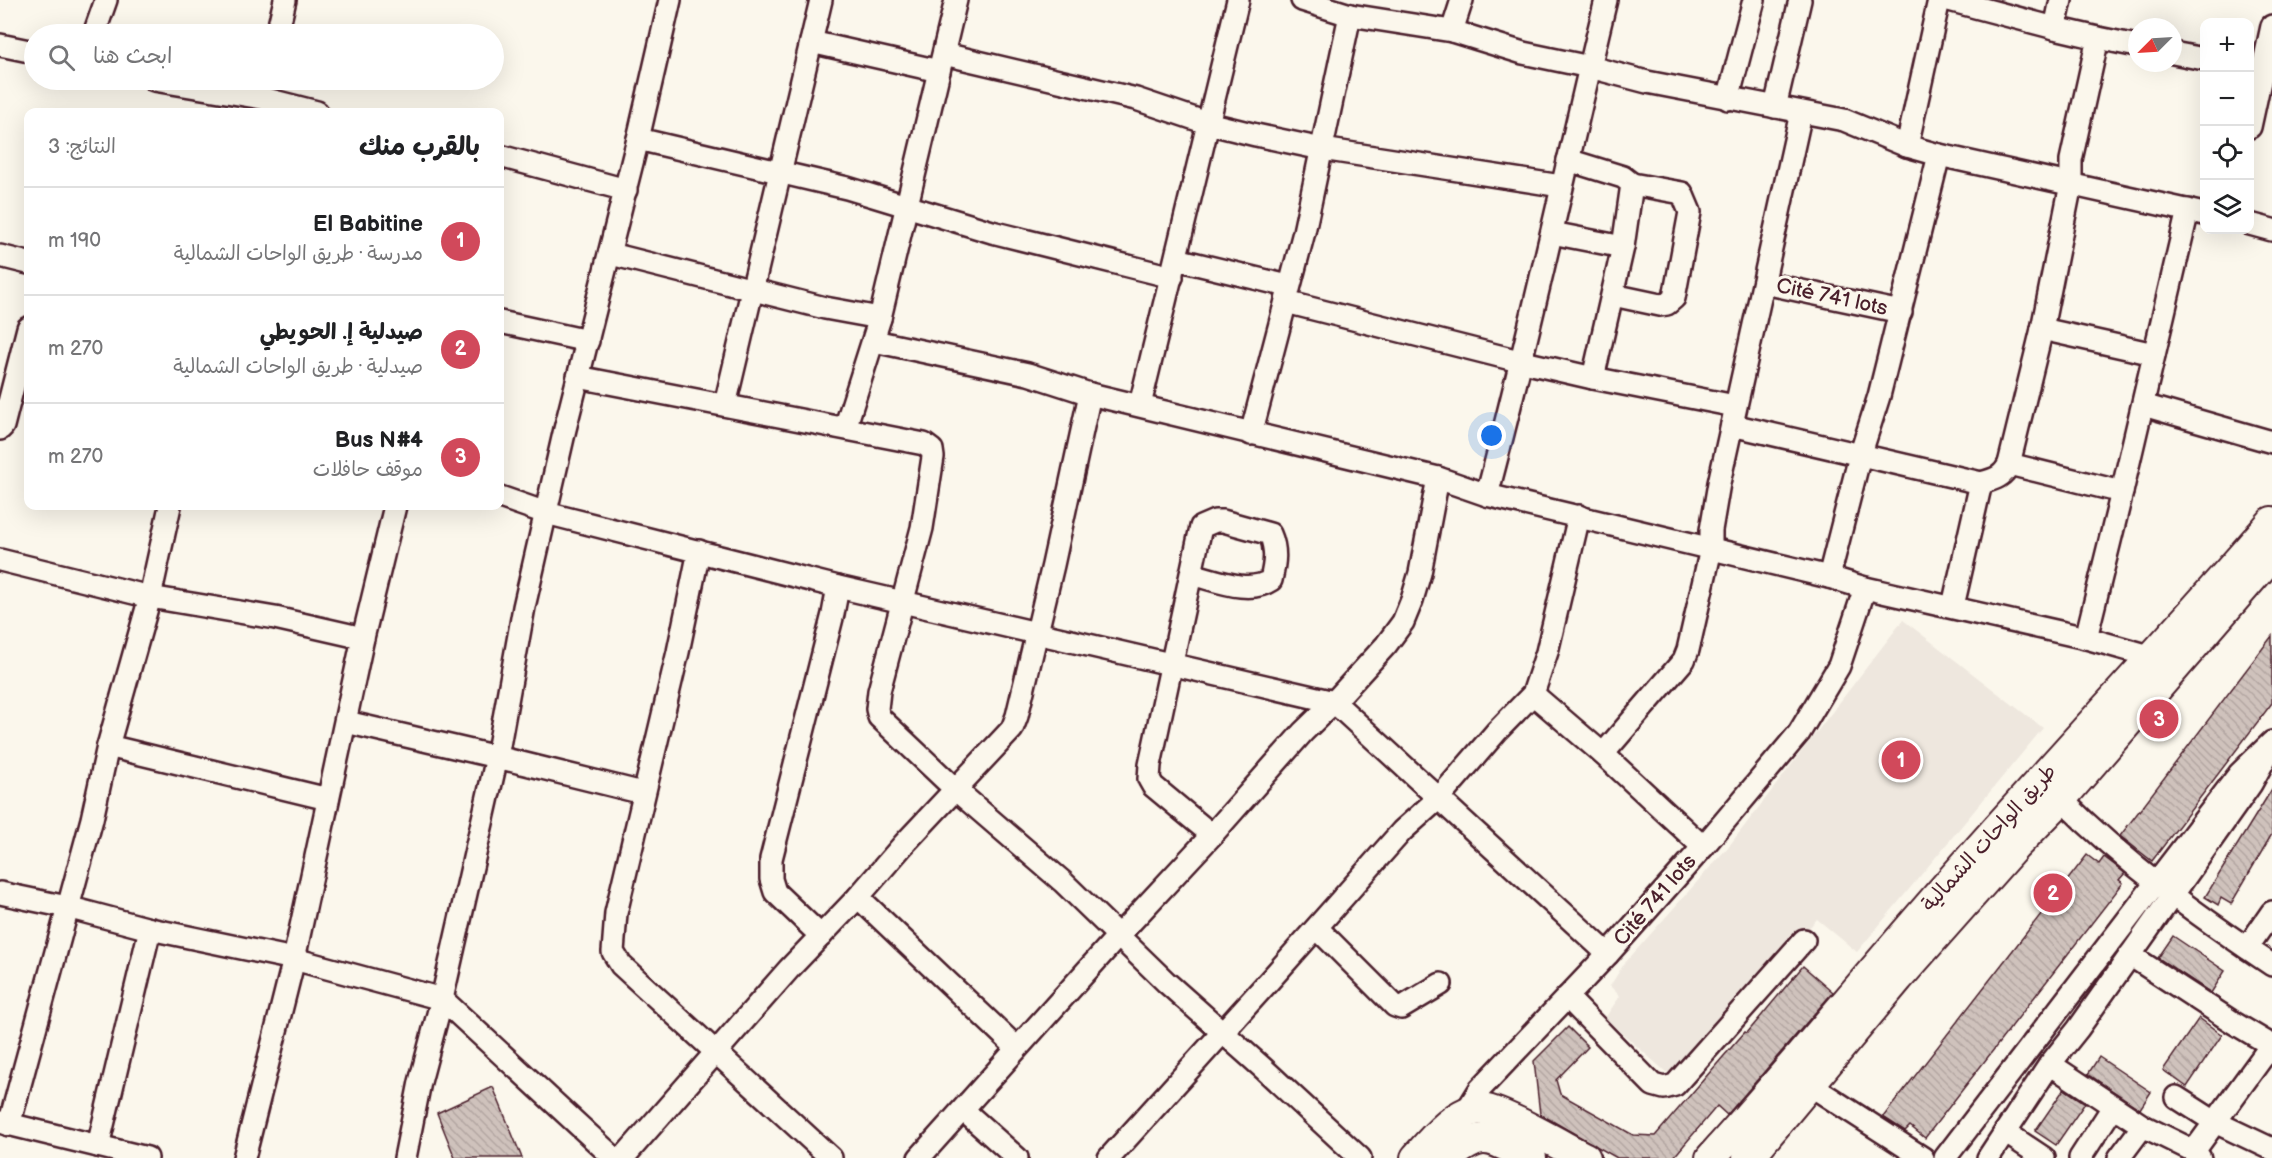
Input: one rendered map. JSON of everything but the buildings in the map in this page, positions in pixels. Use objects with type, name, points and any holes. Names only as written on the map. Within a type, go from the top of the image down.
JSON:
[{"type":"main road","name":"طريق الواحات الشمالية","points":[[1748,1158],[1954,914],[2061,799],[2272,522]]},
{"type":"main road","name":"طريق الواحات الشمالية","points":[[1711,1158],[1767,1096],[1892,946],[2166,660],[2272,555]]},
{"type":"main road","points":[[1416,1158],[1440,1130],[1462,1116],[1480,1109],[1498,1113],[1585,1158]]},
{"type":"main road","points":[[1454,1153],[1477,1139],[1487,1137],[1531,1158]]},
{"type":"street","points":[[98,24],[106,0]]},
{"type":"street","points":[[279,24],[285,0]]},
{"type":"street","points":[[405,1158],[420,1082],[442,999],[497,756],[524,607],[578,377],[611,254],[670,0]]},
{"type":"street","points":[[725,405],[821,0]]},
{"type":"street","points":[[845,428],[880,318],[956,0]]},
{"type":"street","points":[[1140,405],[1238,0]]},
{"type":"street","points":[[1302,0],[1350,15],[1452,31],[1523,53],[1647,82],[1844,120],[1907,146],[2196,212],[2154,354],[2086,638]]},
{"type":"street","points":[[1452,31],[1462,0]]},
{"type":"street","points":[[1487,495],[1552,233],[1561,186],[1606,0]]},
{"type":"street","points":[[1728,99],[1755,0]]},
{"type":"street","points":[[1775,107],[1800,0]]},
{"type":"street","points":[[1907,146],[1939,0]]},
{"type":"street","points":[[1949,0],[2128,44]]},
{"type":"street","points":[[2055,28],[2061,0]]},
{"type":"street","points":[[1251,434],[1304,232],[1350,15]]},
{"type":"street","points":[[2250,126],[2272,26]]},
{"type":"street","points":[[638,139],[847,188],[992,232],[1174,268],[1287,294],[1519,361],[1733,415],[1860,456],[1981,483],[2005,473],[2009,464],[2042,329],[2071,184],[2072,160],[2098,38]]},
{"type":"street","points":[[811,42],[941,62],[1136,99],[1207,123],[1322,149],[1561,186]]},
{"type":"street","points":[[0,45],[24,50]]},
{"type":"street","points":[[2182,55],[2200,58]]},
{"type":"street","points":[[218,90],[262,97],[302,108]]},
{"type":"street","points":[[1603,754],[1684,660],[1692,638],[1711,549],[1711,530],[1733,415],[1801,113]]},
{"type":"street","points":[[1829,577],[1860,456],[1879,396],[1901,312],[1939,154]]},
{"type":"street","points":[[504,157],[626,190]]},
{"type":"street","points":[[1568,160],[1623,177],[1632,183],[1682,193],[1690,212],[1674,298],[1667,304],[1660,304],[1613,295]]},
{"type":"street","points":[[1593,378],[1623,247],[1632,183]]},
{"type":"street","points":[[2254,225],[2272,230]]},
{"type":"street","points":[[1552,233],[1623,247]]},
{"type":"street","points":[[611,254],[754,288],[825,308],[880,318]]},
{"type":"street","points":[[0,256],[24,262]]},
{"type":"street","name":"Cité 741 lots","points":[[1764,283],[1901,312]]},
{"type":"street","points":[[504,323],[588,341]]},
{"type":"street","points":[[2042,329],[2154,354]]},
{"type":"street","points":[[874,341],[1028,374],[1090,394],[1438,478],[1487,495],[1829,577],[1865,588],[1953,606],[2086,638],[2166,660]]},
{"type":"street","points":[[0,429],[3,426],[24,344]]},
{"type":"street","points":[[578,377],[924,444],[932,450],[932,470],[922,528],[879,691],[877,709],[879,717],[956,790],[1063,882],[1221,1032],[1273,1076],[1360,1158]]},
{"type":"street","points":[[623,1158],[820,936],[1012,729],[1037,634],[1090,394]]},
{"type":"street","points":[[2143,405],[2272,442]]},
{"type":"street","points":[[2009,464],[2122,492]]},
{"type":"street","points":[[919,1158],[1303,732],[1386,645],[1403,622],[1420,573],[1438,478]]},
{"type":"street","points":[[1953,606],[1981,483]]},
{"type":"street","points":[[504,498],[546,513],[838,587],[1334,702],[1440,797],[1608,954]]},
{"type":"street","points":[[147,1158],[5,1124],[92,819],[108,746],[150,597],[169,510]]},
{"type":"street","points":[[244,1158],[294,959],[393,510]]},
{"type":"street","points":[[1121,1154],[1221,1032],[1402,831],[1440,797],[1497,731],[1533,694],[1547,652],[1579,516]]},
{"type":"street","points":[[699,552],[678,652],[616,913],[613,952],[621,965],[831,1158]]},
{"type":"street","points":[[0,560],[150,597],[275,618],[363,638]]},
{"type":"street","points":[[1191,574],[1149,778],[1153,786],[1164,796],[1212,835]]},
{"type":"street","points":[[820,936],[775,892],[771,879],[771,859],[838,587]]},
{"type":"street","name":"Cité 741 lots","points":[[1462,1116],[1480,1089],[1608,954],[1799,734],[1839,666],[1865,588]]},
{"type":"street","points":[[1533,694],[1603,754],[1702,847]]},
{"type":"street","points":[[346,722],[497,756],[643,793]]},
{"type":"street","points":[[1945,1158],[2117,935],[2163,889],[2251,784],[2264,763],[2272,742]]},
{"type":"street","points":[[108,746],[328,799]]},
{"type":"street","points":[[2061,799],[2092,830],[2163,889],[2272,965]]},
{"type":"street","points":[[1988,1158],[2050,1064],[2130,955],[2163,889]]},
{"type":"street","points":[[0,893],[67,907],[150,929],[294,959],[442,999],[614,1158]]},
{"type":"street","points":[[858,897],[1017,1048]]},
{"type":"street","points":[[2247,948],[2272,912]]},
{"type":"street","points":[[1317,928],[1395,1006],[1401,1008],[1408,1005],[1441,984]]},
{"type":"street","points":[[98,1146],[150,929]]},
{"type":"street","points":[[1567,997],[1653,1084],[1664,1088],[1675,1085],[1804,940]]},
{"type":"street","points":[[2050,1064],[2143,1126],[2197,1154],[2215,1122],[2272,1044],[2234,1023],[2130,955]]},
{"type":"street","points":[[1810,1084],[1923,1158]]},
{"type":"street","points":[[2176,1097],[2215,1122],[2272,1149]]},
{"type":"street","points":[[2080,1158],[2113,1107]]},
{"type":"street","points":[[963,1110],[1017,1158]]},
{"type":"street","points":[[1454,1153],[1462,1116]]},
{"type":"street","points":[[2119,1158],[2143,1126]]},
{"type":"street","points":[[2005,1132],[2044,1158]]},
{"type":"shaded area","points":[[1903,620],[2043,728],[1857,952],[1817,919],[1680,1073],[1666,1072],[1605,1018],[1620,996],[1610,986],[1624,964],[1729,846]]},
{"type":"place","name":"Bus N#4","points":[[2159,719]]},
{"type":"place","name":"El Babitine","points":[[1901,760]]},
{"type":"place","name":"صيدلية إ. الحويطي","points":[[2053,893]]}]
